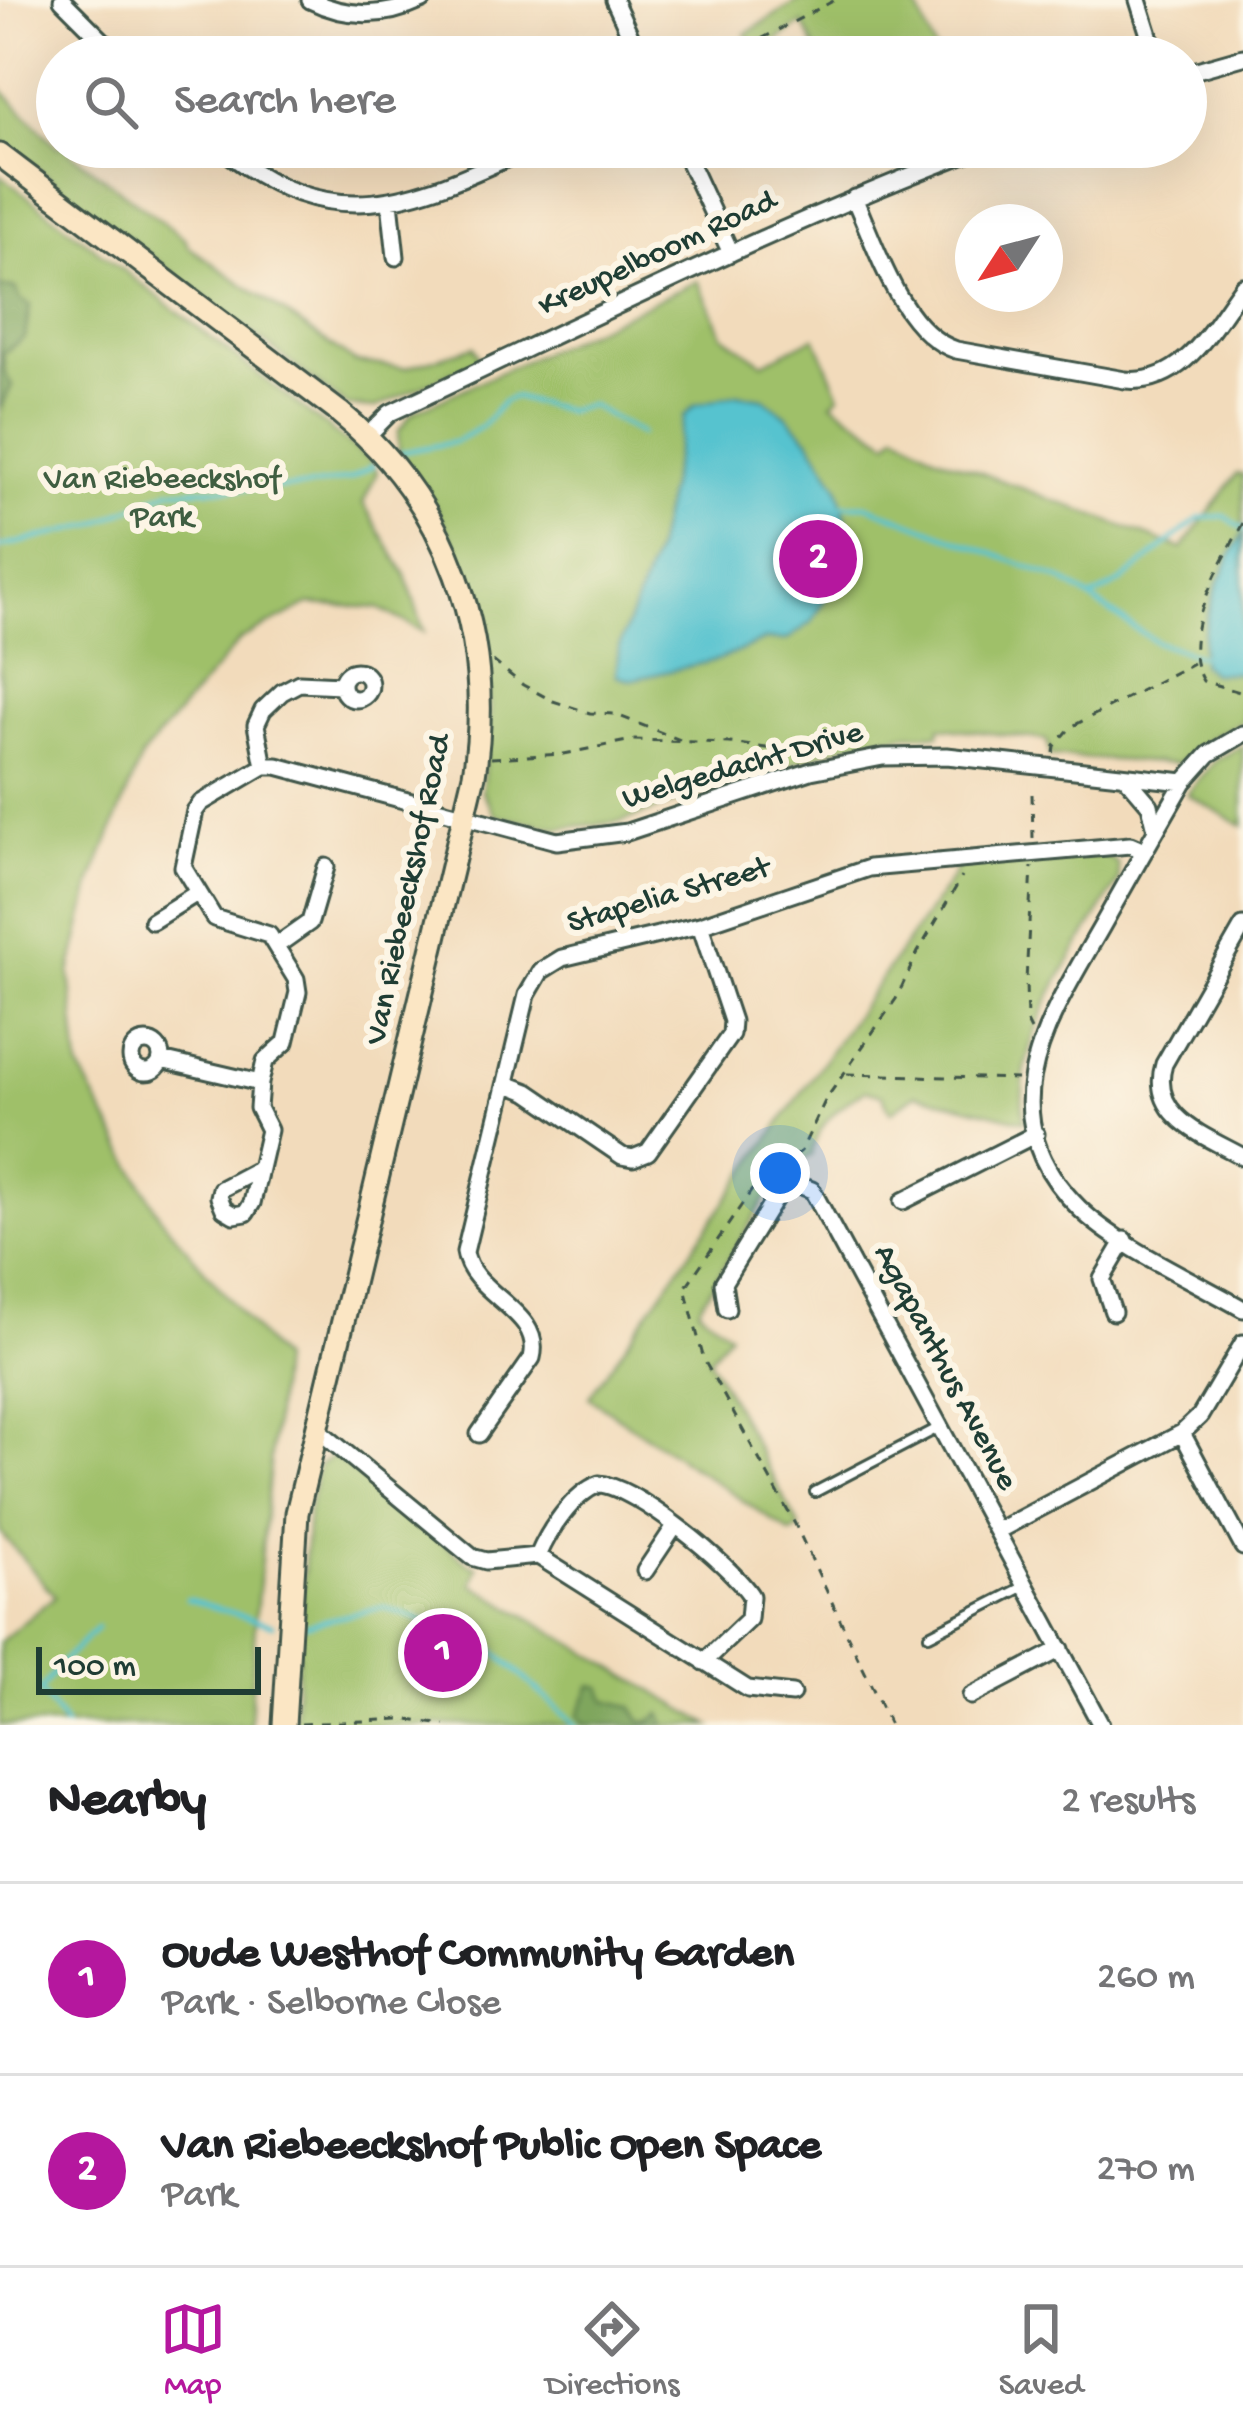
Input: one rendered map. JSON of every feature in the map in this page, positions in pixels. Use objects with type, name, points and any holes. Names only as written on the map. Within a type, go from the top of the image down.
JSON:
[{"type":"street","points":[[62,0],[98,36]]},
{"type":"street","points":[[310,0],[340,12],[368,15],[423,0]]},
{"type":"street","points":[[614,0],[630,36]]},
{"type":"street","points":[[1138,0],[1149,36]]},
{"type":"street","points":[[1207,68],[1243,57]]},
{"type":"street","name":"Van Riebeeckshof Road","points":[[0,152],[367,436],[414,492],[448,551],[468,607],[478,659],[481,709],[464,818],[297,1513],[284,1725]]},
{"type":"street","points":[[248,168],[292,191],[330,201],[390,202],[439,190],[487,168]]},
{"type":"street","points":[[692,168],[731,253]]},
{"type":"street","name":"Kreupelboom Road","points":[[367,436],[390,413],[731,253],[930,168]]},
{"type":"street","points":[[854,198],[910,316],[933,341],[956,350],[1125,380],[1158,378],[1186,361],[1243,286]]},
{"type":"street","points":[[390,202],[396,257]]},
{"type":"street","points":[[257,1170],[268,1130],[258,1108],[260,1083],[266,1061],[286,1042],[298,992],[296,979],[269,935],[214,918],[183,867],[201,802],[264,766],[256,725],[263,710],[299,683],[341,685]]},
{"type":"street","points":[[1243,734],[1208,754],[1184,782],[1046,1024],[1031,1079],[1036,1134],[1046,1162],[1069,1198],[1093,1221],[1243,1309]]},
{"type":"street","name":"Welgedacht Drive","points":[[264,766],[310,773],[557,841],[604,837],[811,771],[916,755],[1184,782]]},
{"type":"street","points":[[1126,777],[1150,806],[1156,830]]},
{"type":"street","name":"Stapelia Street","points":[[479,1434],[532,1358],[533,1338],[512,1309],[472,1274],[465,1252],[527,994],[547,966],[562,958],[700,926],[869,868],[1130,844],[1144,851]]},
{"type":"street","points":[[276,946],[310,922],[326,867]]},
{"type":"street","points":[[152,921],[197,893]]},
{"type":"street","points":[[508,1084],[528,1092],[622,1156],[633,1158],[648,1152],[731,1034],[732,1021],[700,926]]},
{"type":"street","points":[[1243,926],[1164,1064],[1160,1082],[1163,1101],[1174,1117],[1243,1157]]},
{"type":"street","points":[[161,1060],[260,1083]]},
{"type":"street","points":[[903,1202],[1036,1134]]},
{"type":"street","name":"Agapanthus Avenue","points":[[727,1309],[723,1282],[775,1198],[790,1185],[807,1187],[818,1198],[1102,1725]]},
{"type":"street","points":[[1113,1312],[1102,1279],[1125,1240]]},
{"type":"street","points":[[997,1531],[1182,1433],[1200,1416],[1243,1343]]},
{"type":"street","points":[[317,1430],[472,1557],[486,1561],[538,1556],[753,1692],[792,1694]]},
{"type":"street","points":[[1182,1433],[1243,1547]]},
{"type":"street","points":[[538,1556],[545,1538],[584,1491],[599,1484],[617,1488],[705,1547],[745,1587],[752,1613],[704,1662]]},
{"type":"street","points":[[645,1571],[676,1526]]},
{"type":"street","points":[[971,1696],[1061,1649]]},
{"type":"lane","points":[[815,1492],[941,1426]]},
{"type":"lane","points":[[929,1635],[1026,1585]]},
{"type":"path","points":[[768,36],[835,0]]},
{"type":"path","points":[[1243,524],[1206,596],[1195,663],[1204,681],[1243,693]]},
{"type":"path","points":[[478,659],[494,661],[553,701],[614,714],[682,741]]},
{"type":"path","points":[[1053,758],[1055,746],[1071,727],[1195,663]]},
{"type":"path","points":[[477,754],[504,758],[564,754],[632,740],[682,741],[803,753],[811,771]]},
{"type":"path","points":[[1032,794],[1034,844]]},
{"type":"path","points":[[890,1725],[795,1524],[704,1360],[685,1288],[760,1178],[800,1151],[843,1074],[896,999],[968,866],[967,858]]},
{"type":"path","points":[[1032,1033],[1027,1022],[1026,981],[1034,860]]},
{"type":"path","points":[[843,1074],[1031,1079]]},
{"type":"path","points":[[293,1725],[402,1719],[445,1725]]},
{"type":"green space","points":[[799,0],[914,0],[929,36],[809,36],[803,23],[784,36],[746,34]]},
{"type":"green space","points":[[0,87],[36,125],[36,168],[0,140]]},
{"type":"green space","points":[[37,168],[91,168],[185,239],[189,247],[355,362],[406,368],[474,346],[480,359],[375,408],[347,406]]},
{"type":"green space","name":"Van Riebeeckshof Park","points":[[0,175],[372,462],[377,472],[363,503],[406,575],[424,632],[378,608],[309,604],[240,640],[142,756],[92,881],[70,973],[79,1068],[160,1217],[280,1360],[250,1725],[0,1725],[0,1642],[55,1596],[0,1532]]},
{"type":"green space","points":[[698,281],[723,335],[763,363],[815,337],[840,395],[832,402],[889,442],[897,432],[937,456],[1182,549],[1237,474],[1243,474],[1243,721],[1208,739],[1178,764],[1050,756],[1047,740],[940,727],[939,734],[905,734],[843,746],[620,822],[559,828],[495,815],[482,792],[490,711],[481,624],[455,544],[399,454],[398,432],[412,413]]},
{"type":"green space","points":[[0,287],[15,288],[30,305],[25,337],[3,353],[5,374],[12,385],[0,410]]},
{"type":"green space","points":[[1243,745],[1243,826],[1187,794],[1215,761]]},
{"type":"green space","points":[[1105,854],[1118,864],[1119,880],[1037,1025],[1023,1088],[1024,1121],[916,1094],[891,1112],[882,1095],[866,1090],[857,1095],[824,1125],[812,1155],[782,1172],[698,1309],[729,1333],[709,1359],[800,1528],[791,1533],[589,1397],[955,873],[955,866]]},
{"type":"green space","points":[[334,1456],[478,1567],[472,1584],[710,1725],[294,1723],[308,1511],[319,1465]]},
{"type":"green space","points":[[591,1685],[601,1687],[606,1700],[633,1707],[641,1720],[649,1722],[661,1714],[666,1725],[587,1725],[578,1716]]},
{"type":"water","points":[[737,394],[763,398],[786,415],[809,439],[838,486],[846,520],[844,558],[830,591],[812,622],[787,640],[765,640],[721,659],[631,680],[616,675],[619,647],[654,555],[684,416],[695,405]]},
{"type":"water","points":[[1243,533],[1243,673],[1212,673],[1201,664],[1204,629],[1220,579]]},
{"type":"waterway","points":[[402,452],[455,442],[481,427],[504,401],[514,397],[566,411],[590,405],[641,434]]},
{"type":"waterway","points":[[0,547],[94,525],[170,490],[307,487],[350,479],[373,466]]},
{"type":"waterway","points":[[842,505],[866,505],[1062,580],[1156,642],[1201,656]]},
{"type":"waterway","points":[[1093,597],[1121,582],[1199,518],[1225,516],[1243,529]]},
{"type":"waterway","points":[[187,1599],[273,1625]]},
{"type":"waterway","points":[[304,1625],[383,1607],[482,1640],[576,1725]]},
{"type":"waterway","points":[[65,1725],[40,1691],[97,1628]]},
{"type":"place","name":"Van Riebeeckshof Public Open Space","points":[[818,559]]},
{"type":"place","name":"Oude Westhof Community Garden","points":[[443,1653]]}]
